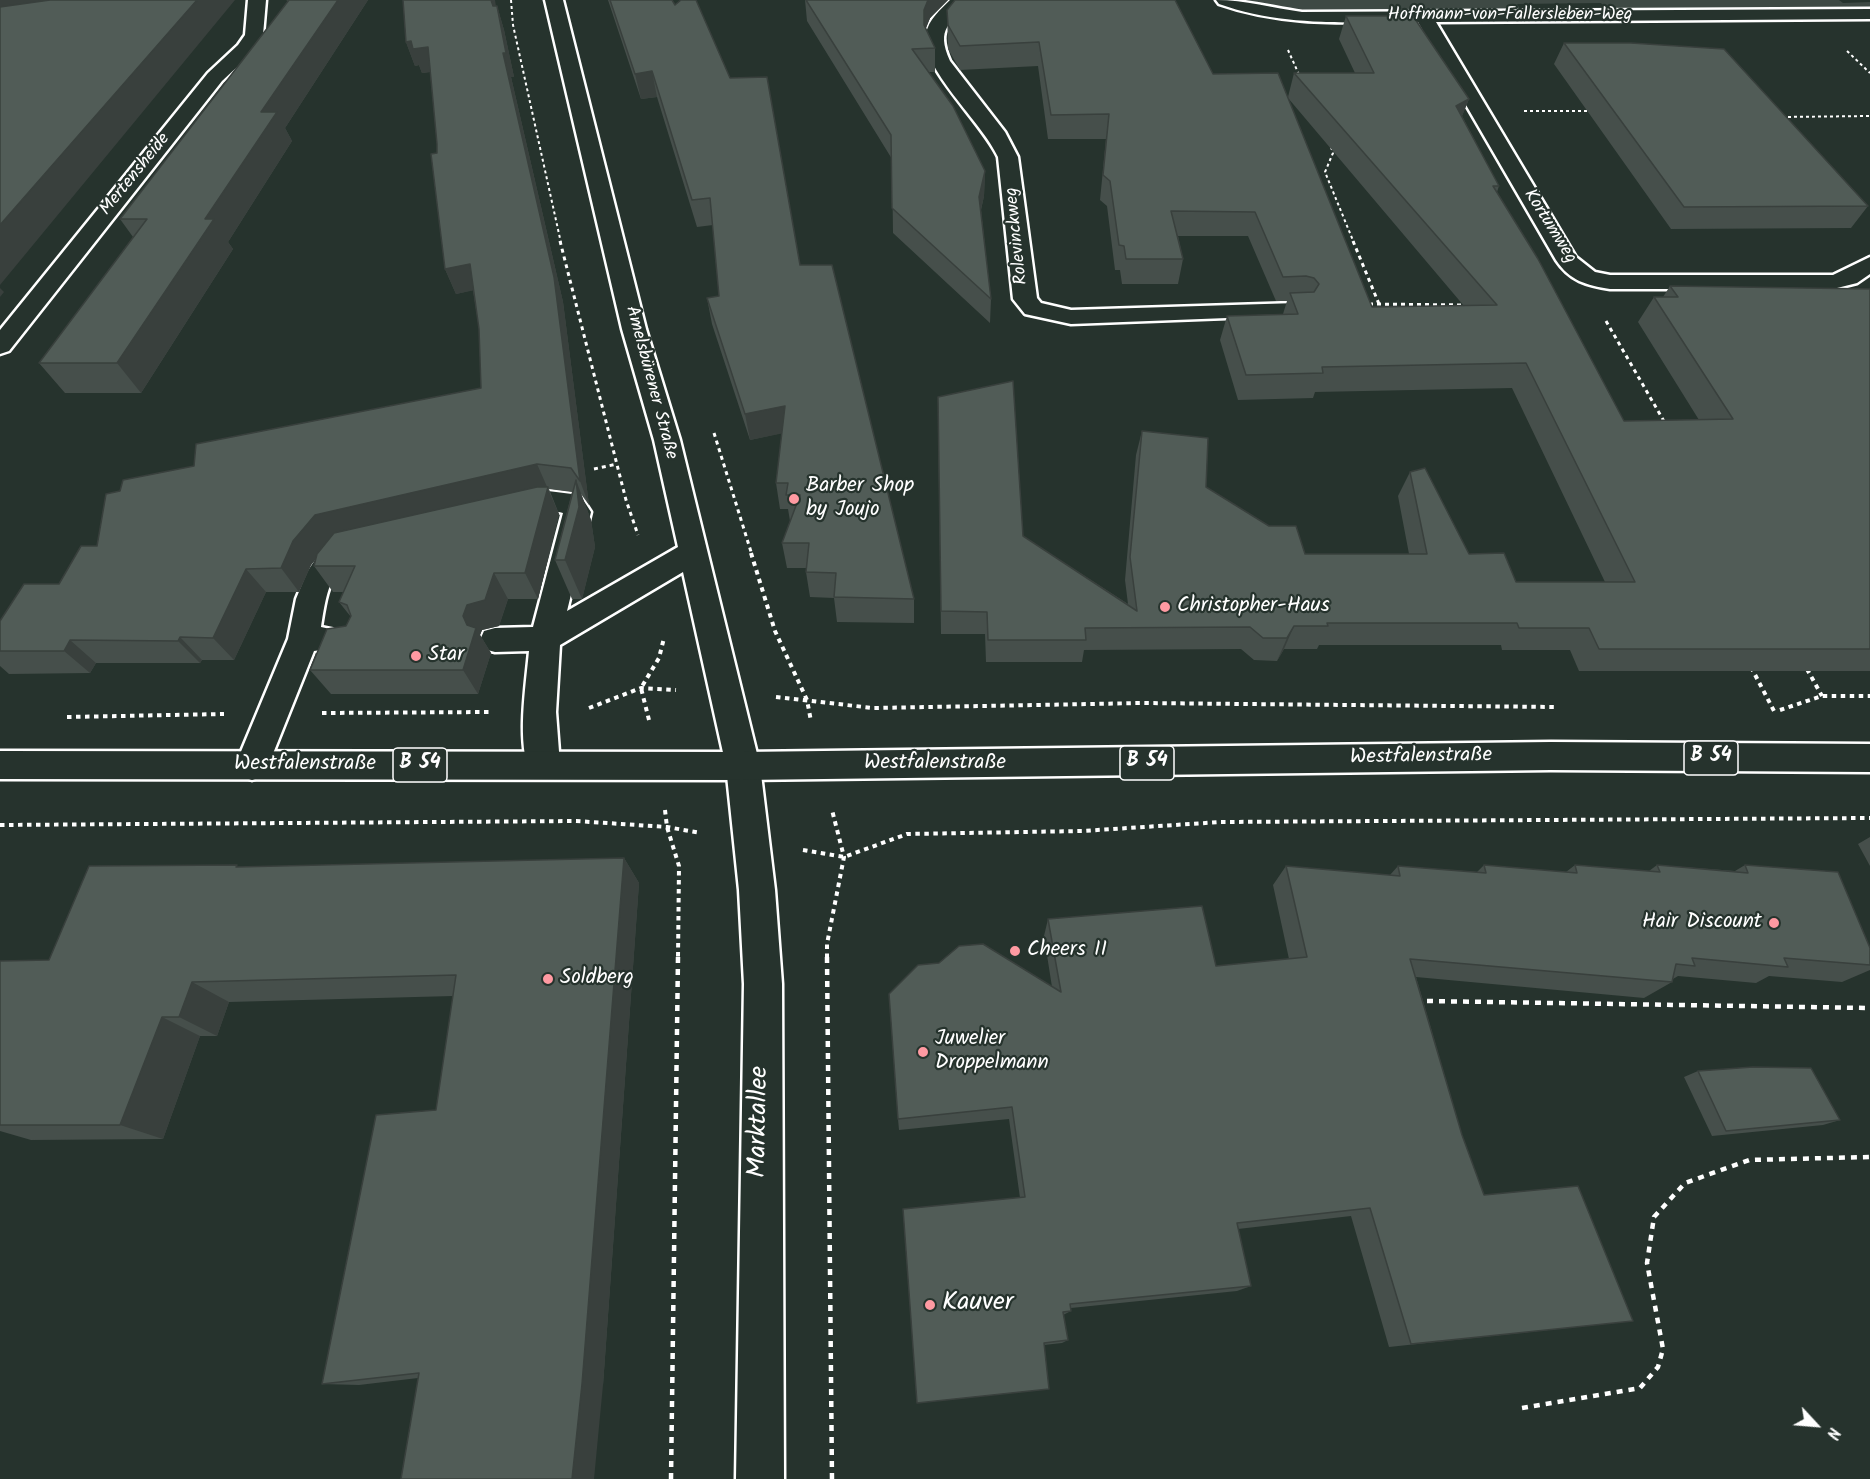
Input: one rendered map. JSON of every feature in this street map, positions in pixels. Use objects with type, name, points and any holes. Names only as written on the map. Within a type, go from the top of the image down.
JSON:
[{"type":"street","name":"Mertensheide","points":[[0,346],[215,77],[245,49],[254,34],[257,0]]},
{"type":"street","name":"Amelsbürener Straße","points":[[554,0],[634,329],[667,440],[743,766]]},
{"type":"street","name":"Rolevinckweg","points":[[960,0],[939,22],[933,38],[938,56],[950,76],[999,138],[1008,157],[1025,299],[1033,309],[1071,317],[1297,310]]},
{"type":"street","name":"Hoffmann-von-Fallersleben-Weg","points":[[1225,0],[1272,14],[1302,17],[1870,14]]},
{"type":"street","name":"Kortumweg","points":[[1424,17],[1567,260],[1577,271],[1588,278],[1630,283],[1833,282],[1849,278],[1870,264]]},
{"type":"street","points":[[479,517],[548,501],[570,502],[577,512],[546,639],[540,712],[543,765]]},
{"type":"street","points":[[252,766],[303,639],[311,600],[326,564],[342,549],[374,540]]},
{"type":"street","points":[[495,640],[546,639],[693,552]]},
{"type":"street","points":[[303,639],[353,640]]},
{"type":"street","name":"Westfalenstraße","points":[[0,765],[743,766],[1551,756],[1870,758]]},
{"type":"street","name":"Marktallee","points":[[743,766],[757,890],[763,976],[759,1300],[760,1479]]},
{"type":"path","points":[[511,0],[513,25],[534,131],[617,464],[660,604],[664,639],[658,658],[641,688]]},
{"type":"path","points":[[1272,14],[1302,81]]},
{"type":"path","points":[[1479,112],[1594,111]]},
{"type":"path","points":[[1779,117],[1870,116]]},
{"type":"path","points":[[1329,142],[1333,153],[1325,172],[1379,304],[1473,305]]},
{"type":"path","points":[[1588,278],[1599,307],[1669,429]]},
{"type":"path","points":[[582,471],[617,464]]},
{"type":"path","points":[[1748,662],[1774,712]]},
{"type":"path","points":[[1806,668],[1822,696]]},
{"type":"path","points":[[1763,711],[1774,712],[1822,696],[1870,696]]},
{"type":"path","points":[[807,700],[873,708],[1142,703],[1564,708]]},
{"type":"path","points":[[832,1479],[827,944],[844,857],[907,834],[1082,831],[1221,822],[1870,818]]},
{"type":"path","points":[[0,825],[576,821],[667,827],[679,866],[670,1479]]},
{"type":"path","points":[[1427,1001],[1870,1008]]},
{"type":"path","points":[[1522,1408],[1640,1388],[1658,1367],[1663,1348],[1647,1263],[1654,1217],[1685,1183],[1749,1160],[1870,1157]]},
{"type":"shaded area","points":[[1245,0],[1839,0],[1843,3],[1870,2],[1870,7],[1605,8],[1601,3],[1517,4],[1520,9],[1285,10]]},
{"type":"building","points":[[50,0],[197,0],[0,225],[0,7]]},
{"type":"building","points":[[289,0],[338,0],[261,112],[277,112],[205,219],[214,219],[117,363],[39,363],[147,219],[120,219]]},
{"type":"building","points":[[403,0],[491,0],[493,6],[497,6],[506,53],[503,53],[554,277],[580,481],[571,468],[537,464],[315,515],[293,541],[281,568],[246,569],[213,638],[180,637],[178,641],[70,640],[64,651],[0,651],[0,621],[24,584],[59,584],[81,546],[97,546],[106,494],[120,491],[123,480],[194,466],[196,444],[481,388],[479,329],[470,264],[445,269],[431,154],[437,153],[437,144],[428,47],[413,49],[411,41],[406,42]]},
{"type":"building","points":[[610,0],[672,0],[675,5],[681,0],[696,0],[730,78],[767,77],[800,265],[832,265],[914,599],[834,597],[836,573],[806,572],[809,543],[782,543],[800,495],[786,495],[788,483],[776,483],[785,406],[745,414],[707,298],[719,296],[710,198],[692,200],[652,71],[635,74]]},
{"type":"building","points":[[806,0],[928,0],[924,10],[924,25],[935,48],[912,49],[953,106],[985,171],[979,197],[991,299],[892,208],[891,135]]},
{"type":"building","points":[[955,0],[1175,0],[1213,74],[1278,73],[1372,307],[1497,305],[1294,73],[1374,73],[1346,16],[1413,16],[1469,99],[1456,106],[1499,186],[1493,186],[1538,259],[1624,421],[1733,419],[1654,297],[1678,297],[1670,286],[1870,289],[1870,649],[1599,649],[1589,628],[1519,628],[1517,623],[1327,623],[1328,626],[1294,626],[1287,638],[1263,638],[1250,627],[1085,628],[1086,640],[988,640],[987,612],[941,611],[938,397],[1013,381],[1023,536],[1137,611],[1130,557],[1142,431],[1208,438],[1206,487],[1269,526],[1296,526],[1305,554],[1427,554],[1410,472],[1425,468],[1469,554],[1504,553],[1516,582],[1635,582],[1526,363],[1322,367],[1323,373],[1246,375],[1227,316],[1298,314],[1290,293],[1314,292],[1319,284],[1314,278],[1306,276],[1283,277],[1255,212],[1171,211],[1183,259],[1126,259],[1124,246],[1119,245],[1110,181],[1103,175],[1109,114],[1051,115],[1039,42],[960,46],[948,25],[947,10]]},
{"type":"building","points":[[1564,43],[1631,43],[1724,49],[1868,206],[1684,207]]},
{"type":"building","points":[[576,480],[579,507],[565,560],[555,560]]},
{"type":"building","points":[[537,487],[548,487],[525,573],[494,573],[485,600],[467,605],[463,616],[467,625],[476,628],[463,670],[310,670],[327,629],[346,626],[351,616],[347,605],[339,602],[355,566],[314,566],[317,554],[334,533]]},
{"type":"building","points":[[624,858],[582,1384],[572,1479],[401,1479],[419,1373],[322,1384],[376,1115],[436,1110],[456,975],[192,982],[179,1017],[162,1017],[120,1125],[0,1125],[0,961],[49,960],[89,866],[237,865],[236,867]]},
{"type":"building","points":[[1484,865],[1577,873],[1575,865],[1660,872],[1657,865],[1748,873],[1745,865],[1838,872],[1870,948],[1870,965],[1784,958],[1788,967],[1692,958],[1695,966],[1676,964],[1672,982],[1410,959],[1462,1135],[1484,1195],[1578,1186],[1633,1321],[1411,1344],[1370,1208],[1237,1223],[1251,1286],[1070,1304],[1071,1311],[1063,1312],[1068,1340],[1044,1343],[1049,1389],[917,1403],[903,1209],[1025,1197],[1012,1107],[898,1119],[889,994],[918,965],[939,963],[959,946],[983,944],[1061,992],[1048,919],[1202,906],[1216,966],[1307,957],[1286,866],[1400,876],[1398,866],[1486,873]]},
{"type":"building","points":[[1753,1067],[1811,1068],[1840,1120],[1726,1131],[1698,1071]]},
{"type":"place","name":"Barber Shop by Joujo","points":[[794,499]]},
{"type":"place","name":"Christopher-Haus","points":[[1165,607]]},
{"type":"place","name":"Star","points":[[416,656]]},
{"type":"place","name":"Hair Discount","points":[[1774,923]]},
{"type":"place","name":"Cheers II","points":[[1015,951]]},
{"type":"place","name":"Soldberg","points":[[548,979]]},
{"type":"place","name":"Juwelier Droppelmann","points":[[923,1052]]},
{"type":"place","name":"Kauver","points":[[930,1305]]}]
